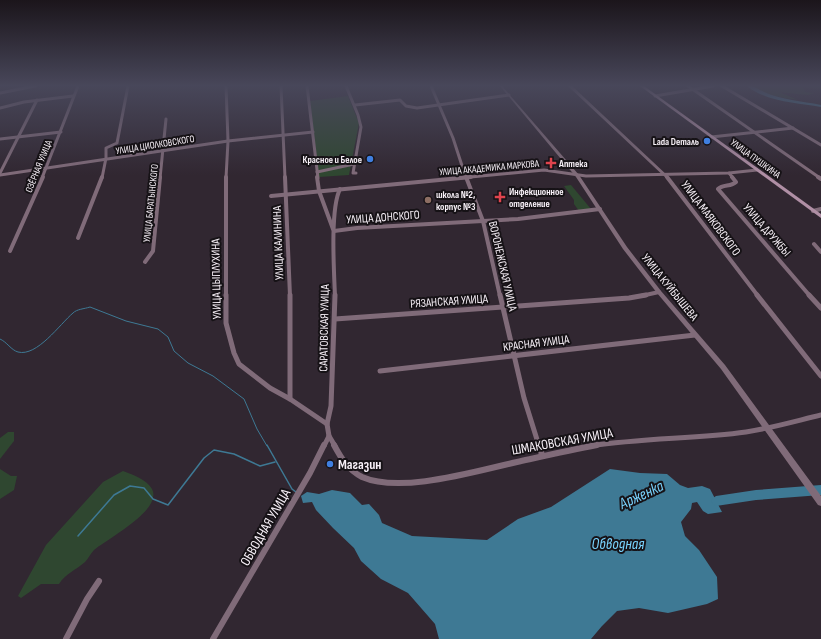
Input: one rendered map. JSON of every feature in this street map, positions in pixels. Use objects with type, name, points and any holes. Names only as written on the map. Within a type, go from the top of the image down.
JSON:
[{"type":"main road","name":"УЛИЦА ПУШКИНА","points":[[682,116],[821,216]]},
{"type":"street","points":[[0,174],[29,116]]},
{"type":"street","name":"ОЗЁРНАЯ УЛИЦА","points":[[10,251],[46,169],[66,116]]},
{"type":"street","points":[[78,238],[90,210],[107,160],[106,148],[117,143],[122,116]]},
{"type":"street","name":"УЛИЦА ЦЫПЛУХИНА","points":[[227,116],[228,141],[225,249],[226,322],[234,353],[239,364],[270,388],[290,399],[327,424]]},
{"type":"street","name":"УЛИЦА КАЛИНИНА","points":[[283,116],[290,281],[290,399]]},
{"type":"street","name":"САРАТОВСКАЯ УЛИЦА","points":[[311,116],[319,191],[334,231]]},
{"type":"street","points":[[356,173],[353,173],[361,126],[358,116]]},
{"type":"street","name":"ВОРОНЕЖСКАЯ УЛИЦА","points":[[444,116],[483,221],[513,355],[524,398],[542,455]]},
{"type":"street","name":"УЛИЦА КУЙБЫШЕВА","points":[[527,116],[578,176],[625,248],[659,292],[723,367],[821,502]]},
{"type":"street","name":"УЛИЦА МАЯКОВСКОГО","points":[[602,116],[665,174],[792,342],[821,376]]},
{"type":"street","points":[[731,116],[821,179]]},
{"type":"street","points":[[773,116],[821,145]]},
{"type":"street","name":"УЛИЦА БАРАТЫНСКОГО","points":[[145,262],[153,251],[166,119]]},
{"type":"street","points":[[711,137],[794,128]]},
{"type":"street","points":[[0,139],[61,132]]},
{"type":"street","name":"УЛИЦА ЦИОЛКОВСКОГО","points":[[0,174],[46,169],[228,141],[313,132]]},
{"type":"street","points":[[317,172],[354,164]]},
{"type":"street","name":"УЛИЦА АКАДЕМИКА МАРКОВА","points":[[271,196],[544,170],[578,176],[729,173],[758,170]]},
{"type":"street","name":"УЛИЦА ДРУЖБЫ","points":[[729,173],[736,182],[733,185],[720,187],[718,189],[821,308]]},
{"type":"street","name":"САРАТОВСКАЯ УЛИЦА","points":[[327,424],[332,399],[335,319],[334,231],[337,195],[340,189]]},
{"type":"street","name":"УЛИЦА ДОНСКОГО","points":[[334,231],[357,228],[518,219],[600,209]]},
{"type":"street","points":[[813,211],[821,209]]},
{"type":"street","points":[[814,244],[821,252]]},
{"type":"street","name":"РЯЗАНСКАЯ УЛИЦА","points":[[335,319],[630,298],[659,292]]},
{"type":"street","name":"КРАСНАЯ УЛИЦА","points":[[380,371],[695,335]]},
{"type":"street","name":"ШМАКОВСКАЯ УЛИЦА","points":[[329,436],[345,466],[360,477],[381,483],[406,483],[458,475],[542,455],[607,444],[692,437],[768,428],[821,415]]},
{"type":"street","points":[[327,424],[329,436]]},
{"type":"street","name":"ОБВОДНАЯ УЛИЦА","points":[[213,639],[310,473],[329,436]]},
{"type":"street","points":[[66,639],[87,599],[99,581]]},
{"type":"green space","points":[[312,116],[356,116],[359,123],[349,175],[319,177]]},
{"type":"green space","points":[[571,185],[591,209],[579,211],[574,204],[574,200],[564,186]]},
{"type":"green space","points":[[8,432],[14,432],[14,441],[0,459],[0,438]]},
{"type":"green space","points":[[0,469],[11,476],[17,476],[14,490],[0,499]]},
{"type":"green space","points":[[123,471],[139,478],[152,489],[153,497],[149,506],[142,515],[94,550],[85,562],[67,575],[59,584],[41,584],[21,598],[18,596],[46,545],[103,482]]},
{"type":"water","name":"Обводная","points":[[610,469],[640,473],[667,474],[680,485],[688,488],[702,486],[710,489],[722,512],[708,514],[703,511],[697,502],[692,503],[691,509],[681,522],[685,536],[699,550],[717,577],[718,599],[707,604],[668,613],[639,608],[617,611],[591,639],[439,639],[435,624],[408,593],[381,579],[361,561],[354,548],[316,510],[312,502],[303,503],[301,496],[307,492],[319,494],[332,490],[350,493],[362,505],[369,504],[379,515],[382,523],[412,536],[487,540],[518,519],[551,507]]},
{"type":"waterway","points":[[0,339],[13,350],[18,352],[33,350],[75,312],[90,307],[126,321],[158,329],[168,337],[174,351],[188,363],[213,376],[244,399],[257,429],[267,446]]},
{"type":"waterway","points":[[267,445],[292,489],[296,492]]},
{"type":"waterway","points":[[78,536],[114,495],[130,486],[144,488],[153,499],[168,505],[204,458],[214,450],[234,454],[260,466],[275,462]]},
{"type":"waterway","name":"Арженка","points":[[716,501],[756,495],[821,490]]},
{"type":"place","name":"Lada Dеталь","points":[[707,141]]},
{"type":"place","name":"Красное и Белое","points":[[370,159]]},
{"type":"place","name":"Аптека","points":[[551,163]]},
{"type":"place","name":"Инфекционное отделение","points":[[500,197]]},
{"type":"place","name":"школа №2, корпус №3","points":[[428,200]]},
{"type":"place","name":"Магазин","points":[[330,464]]}]
